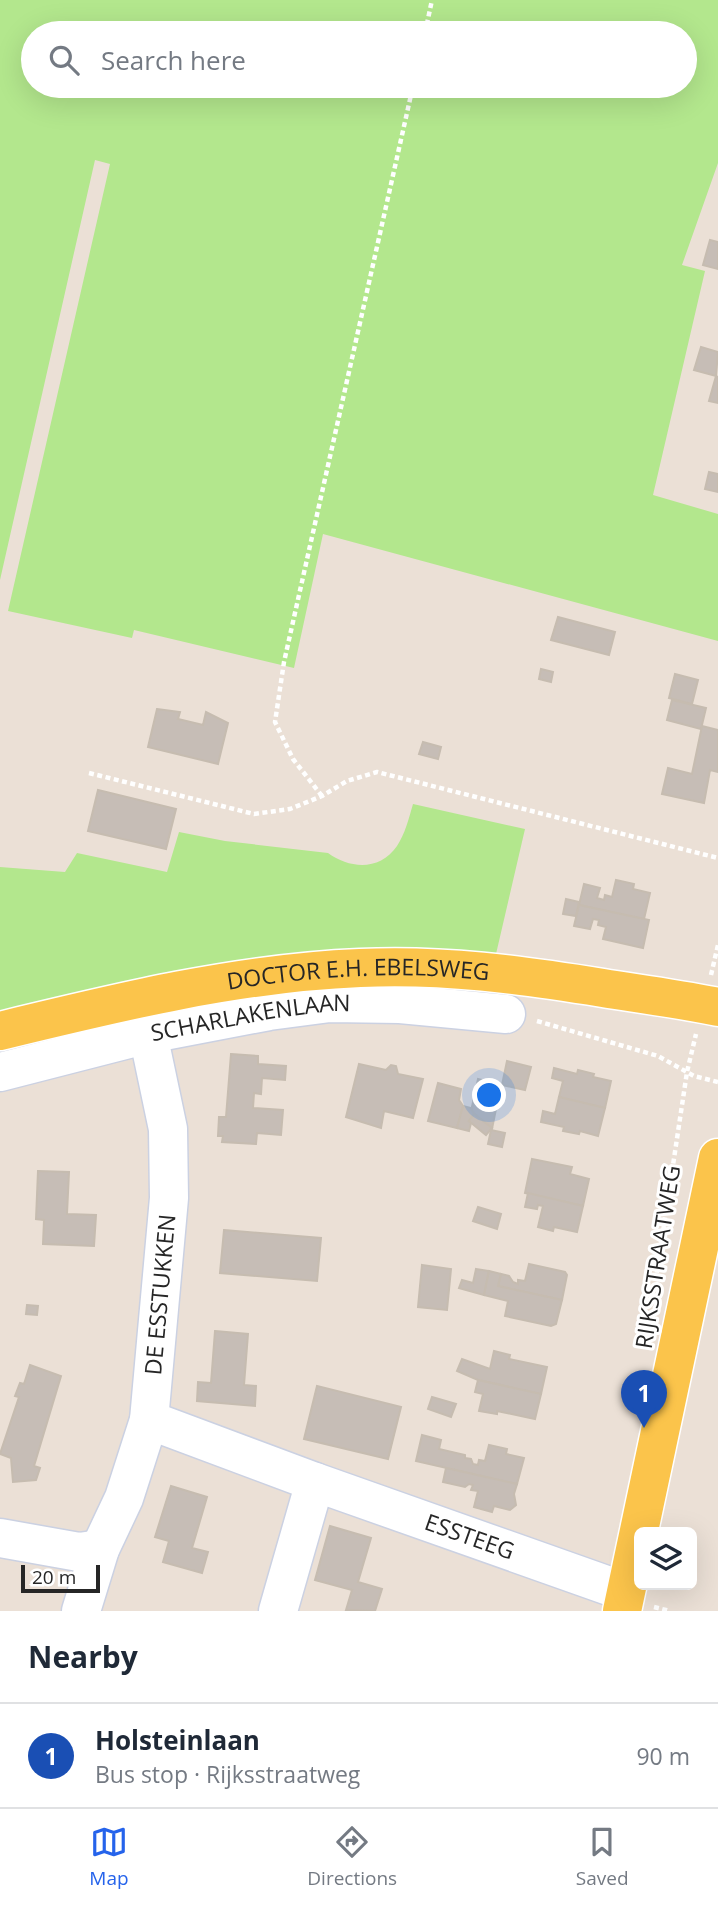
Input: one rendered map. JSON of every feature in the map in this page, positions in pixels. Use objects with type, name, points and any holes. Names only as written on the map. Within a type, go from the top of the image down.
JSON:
[{"type":"main road","name":"DOCTOR E.H. EBELSWEG","points":[[0,1031],[138,998],[267,976],[360,968],[458,968],[512,973],[711,1006]]},
{"type":"main road","name":"RIJKSSTRAATWEG","points":[[633,1603],[718,1158]]},
{"type":"street","name":"SCHARLAKENLAAN","points":[[0,1072],[148,1034],[269,1011],[330,1003],[400,1004],[506,1014]]},
{"type":"street","name":"DE ESSTUKKEN","points":[[81,1611],[100,1549],[124,1498],[149,1420],[169,1198],[168,1129],[148,1034]]},
{"type":"street","name":"ESSTEEG","points":[[149,1420],[633,1603]]},
{"type":"street","points":[[278,1611],[315,1482]]},
{"type":"street","points":[[0,1538],[79,1552],[100,1549]]},
{"type":"path","points":[[428,21],[432,0]]},
{"type":"path","points":[[322,796],[293,759],[275,722],[284,662],[410,98]]},
{"type":"path","points":[[89,773],[254,814],[290,809],[322,796],[347,781],[377,772],[718,858]]},
{"type":"path","name":"RIJKSSTRAATWEG","points":[[651,1306],[687,1072],[711,1006],[718,946]]},
{"type":"path","points":[[506,1014],[530,1018],[658,1056],[687,1072],[718,1082]]},
{"type":"path","points":[[633,1603],[670,1611]]},
{"type":"green space","points":[[0,0],[718,0],[718,163],[682,265],[705,271],[653,495],[718,514],[718,641],[323,534],[294,668],[134,630],[132,638],[8,611],[110,164],[95,160],[0,580]]},
{"type":"green space","points":[[413,804],[525,829],[496,954],[0,1015],[0,867],[65,872],[77,853],[167,872],[179,832],[225,841],[328,853],[346,862],[364,865],[382,860],[397,846],[405,831]]},
{"type":"building","points":[[710,240],[718,242],[718,269],[703,265]]},
{"type":"building","points":[[701,347],[718,352],[716,376],[694,370]]},
{"type":"building","points":[[716,376],[718,377],[718,403],[709,401]]},
{"type":"building","points":[[709,472],[718,474],[718,492],[705,489]]},
{"type":"building","points":[[558,617],[615,632],[609,655],[551,640]]},
{"type":"building","points":[[541,669],[553,672],[551,682],[539,679]]},
{"type":"building","points":[[675,674],[698,680],[692,704],[669,698]]},
{"type":"building","points":[[672,700],[706,708],[701,729],[667,720]]},
{"type":"building","points":[[157,709],[180,712],[178,719],[203,725],[206,712],[228,723],[218,764],[148,747]]},
{"type":"building","points":[[702,726],[718,730],[718,772],[710,770],[704,803],[662,794],[668,768],[692,774]]},
{"type":"building","points":[[423,742],[441,747],[438,759],[419,754]]},
{"type":"building","points":[[98,790],[176,809],[166,849],[88,831]]},
{"type":"building","points":[[616,880],[634,884],[633,889],[650,893],[644,919],[579,905],[584,884],[600,888],[597,898],[604,900],[605,895],[612,897]]},
{"type":"building","points":[[566,899],[579,902],[576,916],[563,914]]},
{"type":"building","points":[[579,905],[649,920],[643,948],[603,939],[606,927],[598,925],[599,920],[593,919],[590,929],[574,926]]},
{"type":"building","points":[[231,1054],[258,1056],[258,1064],[286,1066],[285,1080],[262,1078],[261,1094],[254,1093],[253,1108],[283,1110],[281,1135],[257,1133],[256,1144],[222,1142],[223,1136],[218,1136],[219,1117],[226,1117]]},
{"type":"building","points":[[507,1061],[531,1067],[525,1090],[502,1085]]},
{"type":"building","points":[[359,1064],[386,1070],[391,1065],[396,1066],[398,1074],[423,1079],[413,1118],[384,1111],[381,1128],[346,1117]]},
{"type":"building","points":[[554,1068],[577,1074],[578,1070],[611,1081],[605,1108],[559,1097],[563,1081],[552,1078]]},
{"type":"building","points":[[478,1079],[502,1085],[497,1104],[474,1098]]},
{"type":"building","points":[[438,1083],[461,1089],[459,1100],[463,1106],[457,1128],[428,1121]]},
{"type":"building","points":[[559,1097],[605,1108],[598,1136],[580,1131],[579,1134],[563,1131],[564,1127],[541,1122],[543,1111],[555,1114]]},
{"type":"building","points":[[474,1098],[497,1104],[492,1129],[471,1111]]},
{"type":"building","points":[[463,1106],[471,1108],[474,1114],[469,1121],[469,1131],[457,1128]]},
{"type":"building","points":[[474,1114],[492,1128],[486,1135],[469,1121]]},
{"type":"building","points":[[491,1130],[505,1133],[502,1147],[488,1144]]},
{"type":"building","points":[[532,1159],[572,1167],[570,1174],[589,1179],[583,1206],[525,1193]]},
{"type":"building","points":[[38,1171],[69,1172],[67,1214],[96,1215],[94,1246],[43,1244],[44,1220],[36,1219]]},
{"type":"building","points":[[528,1193],[583,1206],[577,1232],[538,1227],[543,1206],[538,1205],[537,1209],[525,1207]]},
{"type":"building","points":[[478,1207],[501,1214],[497,1229],[473,1221]]},
{"type":"building","points":[[224,1230],[321,1238],[317,1281],[220,1273]]},
{"type":"building","points":[[529,1264],[565,1272],[567,1275],[562,1300],[498,1286],[501,1274],[509,1276],[518,1284],[518,1280],[525,1281]]},
{"type":"building","points":[[422,1265],[451,1269],[447,1310],[418,1307]]},
{"type":"building","points":[[476,1269],[489,1271],[484,1295],[459,1288],[462,1280],[473,1283]]},
{"type":"building","points":[[489,1271],[501,1274],[498,1286],[562,1300],[556,1324],[551,1326],[505,1316],[508,1301],[484,1295]]},
{"type":"building","points":[[27,1305],[38,1306],[37,1315],[26,1314]]},
{"type":"building","points":[[215,1331],[248,1334],[244,1385],[256,1386],[255,1406],[197,1401],[198,1382],[211,1383]]},
{"type":"building","points":[[494,1351],[510,1355],[509,1359],[547,1367],[541,1394],[478,1380],[457,1371],[462,1359],[490,1369]]},
{"type":"building","points":[[30,1365],[61,1376],[34,1466],[40,1468],[36,1480],[13,1482],[11,1458],[0,1454],[19,1397],[15,1396],[20,1383],[24,1384]]},
{"type":"building","points":[[478,1380],[541,1394],[535,1419],[497,1411],[497,1414],[479,1411],[483,1394],[475,1392]]},
{"type":"building","points":[[317,1386],[401,1407],[388,1459],[304,1439]]},
{"type":"building","points":[[432,1397],[456,1404],[451,1417],[428,1409]]},
{"type":"building","points":[[422,1435],[441,1440],[439,1449],[465,1455],[465,1458],[478,1465],[479,1460],[485,1461],[489,1445],[507,1449],[506,1454],[524,1458],[517,1484],[416,1461]]},
{"type":"building","points":[[446,1468],[517,1484],[514,1494],[516,1505],[510,1510],[494,1506],[492,1512],[474,1507],[478,1491],[471,1490],[473,1485],[465,1487],[443,1482]]},
{"type":"building","points":[[171,1486],[207,1497],[192,1548],[208,1552],[202,1573],[163,1562],[169,1541],[155,1537]]},
{"type":"building","points":[[330,1526],[371,1538],[358,1582],[382,1589],[375,1611],[346,1610],[352,1590],[315,1580]]},
{"type":"place","name":"Holsteinlaan","points":[[644,1428]]}]
